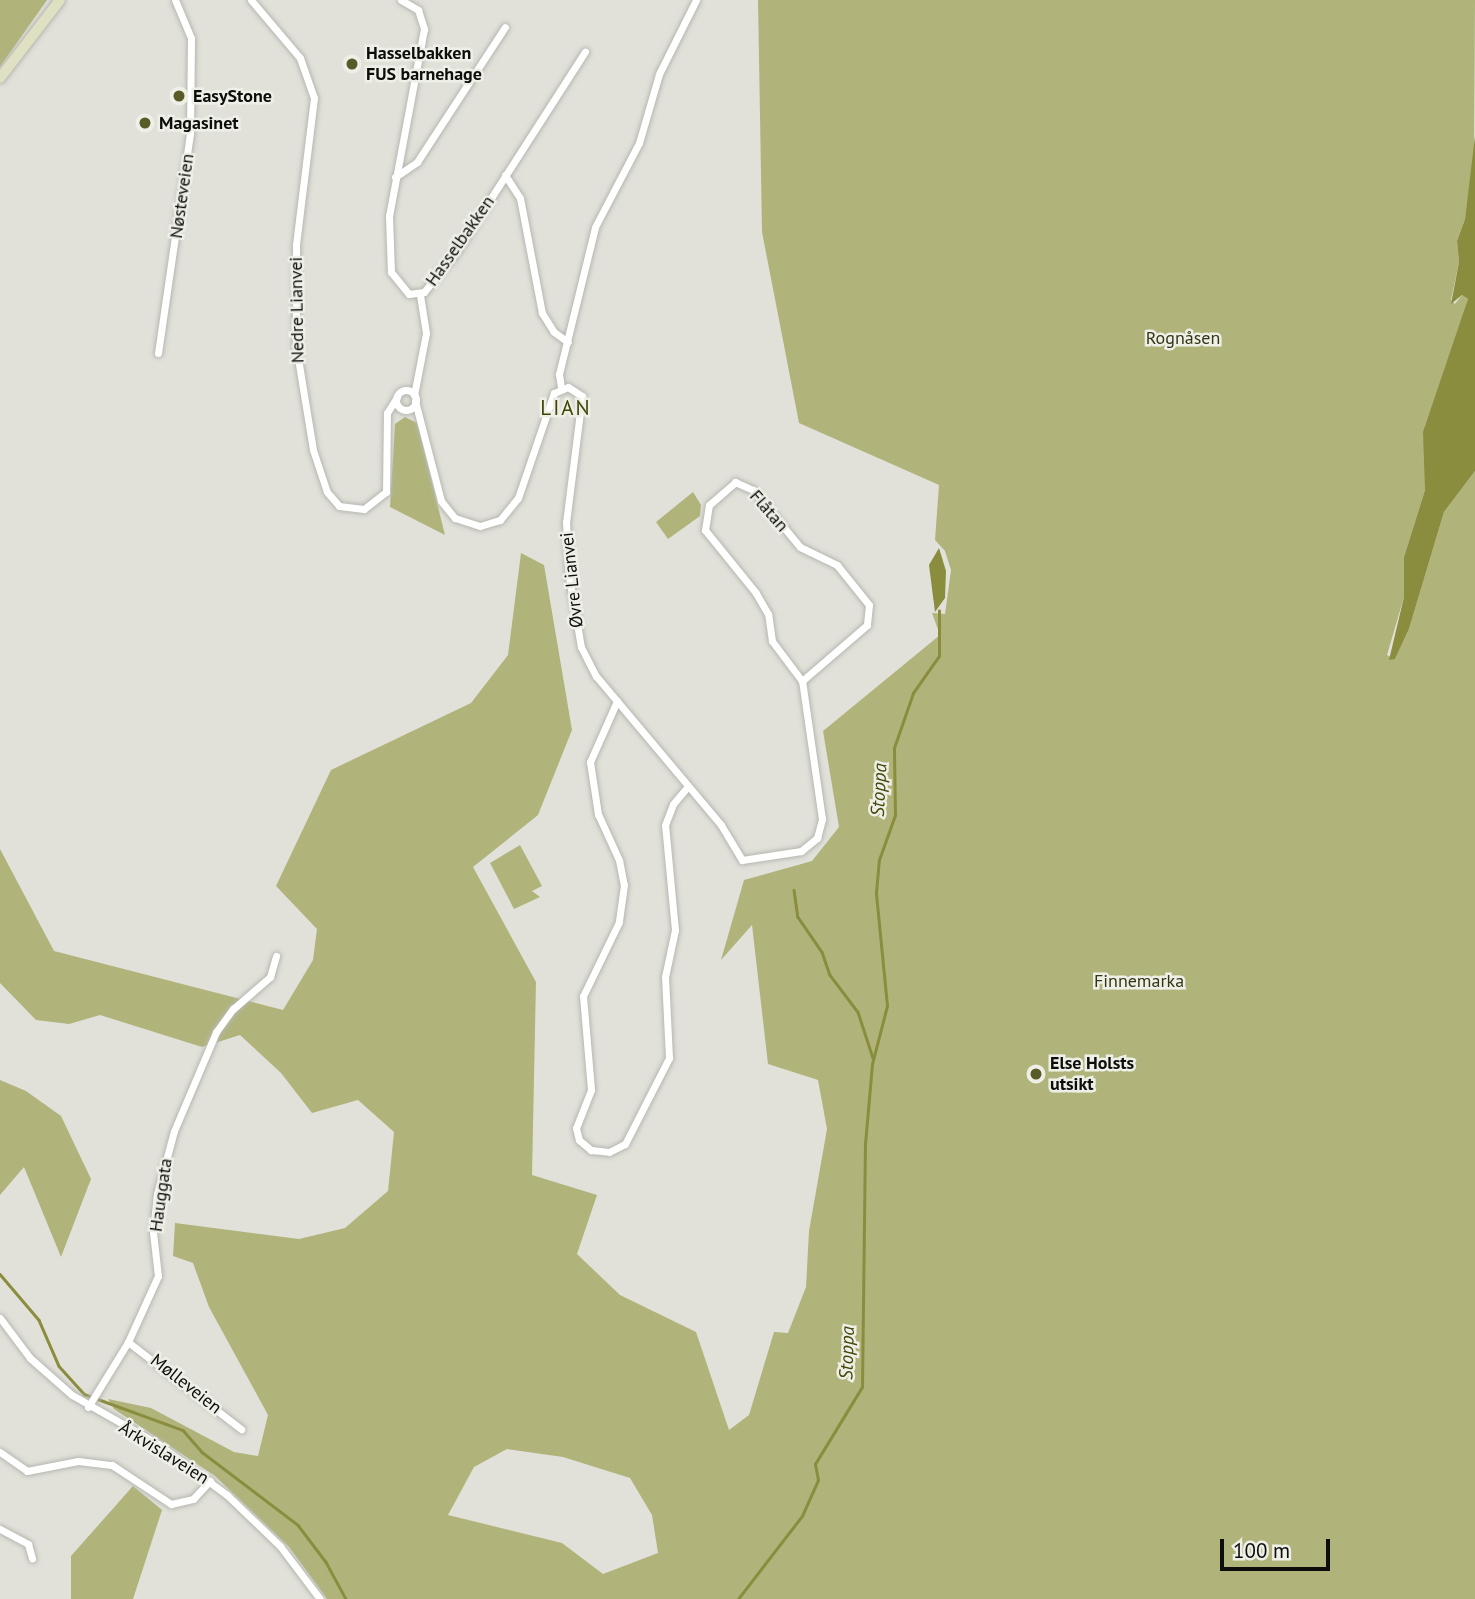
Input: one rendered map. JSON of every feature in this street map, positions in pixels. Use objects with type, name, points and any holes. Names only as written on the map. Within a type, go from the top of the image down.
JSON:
[{"type":"main road","points":[[0,78],[60,0]]},
{"type":"street","name":"Nøsteveien","points":[[158,353],[191,127],[191,38],[175,0]]},
{"type":"street","name":"Nedre Lianvei","points":[[251,0],[300,58],[314,98],[296,245],[296,346],[313,450],[327,492],[339,506],[364,509],[387,492],[387,421],[400,394]]},
{"type":"street","points":[[420,294],[426,337],[414,381],[415,398],[445,509],[465,523],[488,525],[507,514],[518,498],[551,397],[561,387],[559,374],[595,227],[639,143],[659,74],[696,0]]},
{"type":"street","name":"Hasselbakken","points":[[406,1],[420,13],[424,38],[395,177],[389,234],[391,272],[402,291],[420,294],[457,251],[585,52]]},
{"type":"street","points":[[395,177],[417,162],[505,27]]},
{"type":"street","points":[[505,175],[520,198],[542,313],[554,332],[568,342]]},
{"type":"street","points":[[400,394],[414,381]]},
{"type":"street","name":"Øvre Lianvei","points":[[561,387],[575,390],[584,402],[568,486],[566,537],[574,618],[586,659],[617,701],[725,830],[742,860]]},
{"type":"street","points":[[400,394],[415,398]]},
{"type":"street","points":[[400,394],[404,409],[423,425]]},
{"type":"street","points":[[387,421],[415,398]]},
{"type":"street","name":"Flåtan","points":[[742,860],[801,851],[819,834],[822,819],[802,681],[772,641],[768,614],[756,593],[705,530],[709,505],[735,482],[753,490],[800,547],[837,565],[869,605],[867,625],[802,681]]},
{"type":"street","points":[[617,701],[590,762],[598,814],[619,860],[624,885],[619,922],[583,996],[591,1090],[576,1128],[579,1140],[591,1150],[610,1152],[625,1144],[669,1058],[665,977],[675,930],[665,825],[673,804],[688,786]]},
{"type":"street","name":"Hauggata","points":[[92,1402],[128,1342],[160,1270],[153,1232],[157,1194],[174,1132],[216,1031],[233,1009],[270,977],[276,957]]},
{"type":"street","name":"Årkvislaveien","points":[[0,1318],[30,1358],[211,1481],[279,1546],[320,1599]]},
{"type":"street","name":"Mølleveien","points":[[128,1342],[241,1429]]},
{"type":"street","points":[[0,1452],[27,1471],[78,1461],[112,1465],[171,1504],[193,1499],[211,1481]]},
{"type":"street","points":[[1,1530],[28,1544],[32,1558]]},
{"type":"green space","points":[[0,0],[47,0],[0,67]]},
{"type":"green space","name":"Finnemarka","points":[[758,0],[1475,0],[1474,154],[1465,219],[1457,241],[1459,262],[1451,300],[1455,304],[1462,295],[1468,299],[1438,398],[1425,426],[1425,490],[1404,557],[1404,597],[1387,655],[1395,659],[1409,629],[1444,512],[1475,471],[1475,1599],[327,1599],[289,1547],[215,1476],[114,1409],[108,1399],[151,1408],[234,1452],[258,1456],[268,1415],[209,1307],[193,1263],[173,1256],[175,1223],[299,1239],[345,1228],[388,1191],[394,1132],[358,1100],[312,1113],[281,1073],[240,1035],[202,1047],[100,1015],[69,1024],[36,1020],[0,983],[0,849],[54,951],[283,1010],[313,960],[317,929],[276,886],[331,770],[471,703],[508,655],[521,553],[544,565],[572,730],[538,815],[473,867],[536,982],[532,1175],[597,1195],[577,1254],[620,1295],[696,1332],[729,1430],[749,1415],[774,1332],[788,1333],[806,1287],[809,1231],[827,1129],[818,1080],[768,1064],[752,925],[721,960],[744,880],[812,861],[839,827],[823,731],[940,635],[932,613],[945,614],[951,570],[945,551],[935,540],[939,485],[799,423],[762,232]],"holes":[[[507,1449],[563,1457],[630,1478],[652,1515],[658,1553],[603,1574],[562,1543],[448,1515],[474,1467]]]},
{"type":"green space","points":[[405,417],[417,423],[445,535],[390,507],[395,424]]},
{"type":"green space","points":[[693,492],[701,505],[700,516],[668,539],[656,522]]},
{"type":"green space","points":[[520,845],[542,886],[532,891],[540,897],[514,909],[490,863]]},
{"type":"green space","points":[[0,1080],[26,1091],[61,1116],[91,1179],[61,1257],[24,1167],[0,1195]]},
{"type":"green space","points":[[133,1486],[162,1510],[133,1599],[71,1599],[71,1556]]},
{"type":"shaded area","points":[[1475,136],[1475,471],[1444,512],[1409,629],[1395,659],[1389,660],[1404,597],[1404,557],[1425,490],[1423,432],[1468,299],[1462,295],[1451,304],[1459,262],[1457,241],[1465,219]]},
{"type":"shaded area","points":[[939,548],[946,571],[945,598],[935,612],[929,565]]},
{"type":"waterway","name":"Stoppa","points":[[738,1599],[802,1516],[818,1480],[815,1464],[862,1387],[865,1144],[872,1064],[887,1006],[876,893],[879,860],[895,815],[894,748],[913,693],[939,656],[939,611]]},
{"type":"waterway","name":"Stoppa","points":[[794,890],[798,917],[822,952],[830,975],[858,1012],[873,1058]]},
{"type":"waterway","points":[[0,1274],[39,1320],[59,1366],[84,1394],[183,1430],[202,1452],[298,1525],[326,1562],[346,1599]]},
{"type":"place","name":"Hasselbakken FUS barnehage","points":[[352,64]]},
{"type":"place","name":"EasyStone","points":[[179,96]]},
{"type":"place","name":"Magasinet","points":[[145,123]]},
{"type":"place","name":"Else Holsts utsikt","points":[[1036,1074]]},
{"type":"district","name":"LIAN","points":[[566,408]]},
{"type":"park label","name":"Rognåsen","points":[[1183,338]]}]
